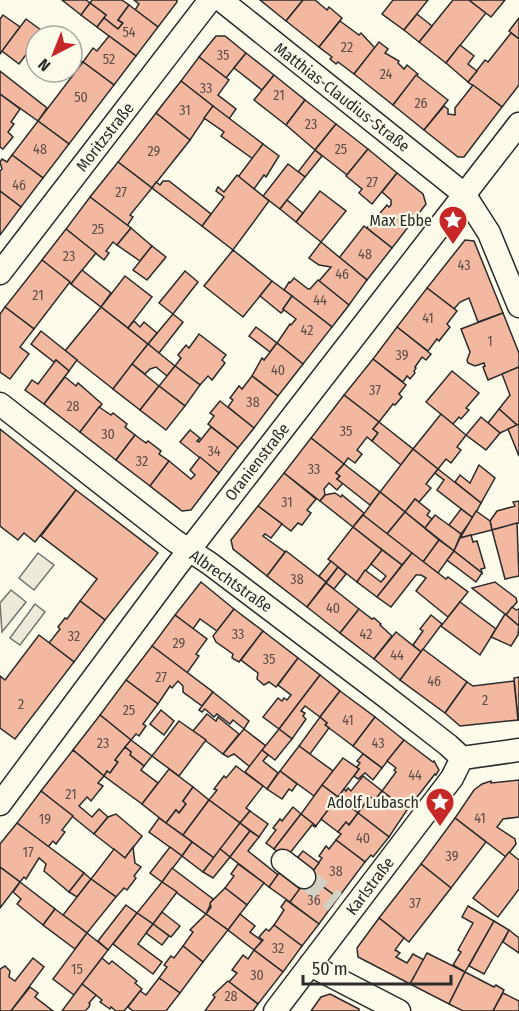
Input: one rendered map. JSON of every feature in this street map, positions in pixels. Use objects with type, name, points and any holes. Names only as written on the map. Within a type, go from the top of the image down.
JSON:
[{"type":"street","name":"Moritzstraße","points":[[0,273],[210,0]]},
{"type":"street","name":"Matthias-Claudius-Straße","points":[[221,0],[464,194],[489,233],[510,256],[519,306]]},
{"type":"street","name":"Oranienstraße","points":[[4,791],[519,124]]},
{"type":"street","name":"Albrechtstraße","points":[[0,404],[189,551],[322,648],[462,758]]},
{"type":"street","points":[[462,758],[519,750]]},
{"type":"street","name":"Karlstraße","points":[[275,1011],[310,965],[342,907],[452,778],[462,758]]},
{"type":"street","points":[[283,861],[304,877]]},
{"type":"street","points":[[310,965],[399,1011]]},
{"type":"shaded area","points":[[38,553],[54,565],[34,590],[19,578]]},
{"type":"shaded area","points":[[11,590],[26,602],[2,632],[0,603]]},
{"type":"shaded area","points":[[35,604],[45,612],[20,645],[10,638]]},
{"type":"building","points":[[62,0],[86,0],[90,3],[81,15]]},
{"type":"building","points":[[92,0],[122,0],[129,5],[118,20],[123,23],[118,29],[104,18],[106,15],[90,3]]},
{"type":"building","points":[[134,0],[177,0],[177,2],[158,27],[135,10],[139,4]]},
{"type":"building","points":[[260,0],[303,0],[286,21]]},
{"type":"building","points":[[303,0],[315,0],[327,10],[329,7],[342,18],[319,47],[286,21]]},
{"type":"building","points":[[393,0],[428,0],[404,30],[382,14]]},
{"type":"building","points":[[453,0],[469,0],[486,13],[446,63],[419,42]]},
{"type":"building","points":[[469,0],[505,0],[491,17]]},
{"type":"building","points":[[90,3],[106,15],[97,27],[81,15]]},
{"type":"building","points":[[129,5],[158,27],[136,56],[97,27],[104,18],[118,29],[123,23],[118,20]]},
{"type":"building","points":[[417,14],[432,26],[419,42],[404,30]]},
{"type":"building","points":[[3,15],[20,27],[0,54],[0,19]]},
{"type":"building","points":[[519,18],[519,39],[509,31]]},
{"type":"building","points":[[26,19],[33,24],[24,24],[24,57],[19,64],[2,51]]},
{"type":"building","points":[[340,21],[359,35],[361,33],[375,48],[354,74],[338,62],[336,64],[330,59],[332,57],[319,47]]},
{"type":"building","points":[[511,33],[519,39],[519,85],[502,107],[468,82],[485,60],[488,62]]},
{"type":"building","points":[[109,36],[136,56],[114,85],[84,63],[93,48],[97,51]]},
{"type":"building","points":[[216,36],[225,36],[246,53],[226,78],[199,57]]},
{"type":"building","points":[[379,42],[388,49],[385,53],[399,61],[398,63],[404,69],[407,65],[418,74],[393,105],[354,74]]},
{"type":"building","points":[[460,45],[474,56],[468,64],[477,71],[468,82],[446,63]]},
{"type":"building","points":[[246,53],[274,75],[262,90],[234,68]]},
{"type":"building","points":[[199,57],[229,80],[218,95],[236,109],[229,119],[181,81]]},
{"type":"building","points":[[84,63],[114,85],[69,144],[38,121],[66,84],[84,84]]},
{"type":"building","points":[[0,71],[47,108],[38,121],[0,94]]},
{"type":"building","points":[[274,75],[305,100],[286,125],[254,100]]},
{"type":"building","points":[[416,75],[448,100],[424,130],[393,105]]},
{"type":"building","points":[[181,81],[213,106],[190,140],[156,113]]},
{"type":"building","points":[[473,85],[502,107],[464,157],[458,157],[424,130],[444,106],[448,109],[448,114],[455,115],[455,108]]},
{"type":"building","points":[[0,94],[20,109],[11,122],[14,124],[8,132],[13,137],[3,149],[0,147]]},
{"type":"building","points":[[305,100],[336,124],[315,150],[286,125]]},
{"type":"building","points":[[213,106],[263,144],[253,159],[221,136],[224,132],[204,118]]},
{"type":"building","points":[[156,113],[190,140],[152,188],[118,162]]},
{"type":"building","points":[[38,121],[69,144],[43,178],[12,155]]},
{"type":"building","points":[[336,124],[368,149],[347,175],[315,150]]},
{"type":"building","points":[[263,144],[279,156],[266,177],[264,175],[254,189],[238,177]]},
{"type":"building","points":[[368,149],[397,173],[372,204],[359,193],[362,189],[346,176]]},
{"type":"building","points":[[315,150],[322,156],[305,177],[298,172]]},
{"type":"building","points":[[12,155],[43,178],[21,207],[0,191],[0,171],[2,169],[0,162],[2,159],[7,162]]},
{"type":"building","points":[[118,162],[152,188],[130,215],[133,217],[127,226],[90,197]]},
{"type":"building","points":[[288,164],[305,177],[280,209],[263,196]]},
{"type":"building","points":[[397,173],[423,194],[426,204],[392,248],[367,228],[387,205],[389,207],[391,205],[391,200],[382,192]]},
{"type":"building","points":[[237,175],[269,201],[233,250],[202,226],[224,197],[216,191],[218,187],[224,192]]},
{"type":"building","points":[[163,181],[169,181],[211,214],[202,226],[152,188],[156,182],[160,185]]},
{"type":"building","points":[[0,191],[21,207],[0,235]]},
{"type":"building","points":[[320,191],[346,211],[321,242],[296,222]]},
{"type":"building","points":[[90,197],[131,228],[117,245],[113,242],[106,251],[109,253],[104,260],[66,229]]},
{"type":"building","points":[[287,200],[303,213],[296,222],[280,209]]},
{"type":"building","points":[[364,226],[392,248],[367,280],[339,258]]},
{"type":"building","points":[[131,228],[152,246],[140,261],[117,245]]},
{"type":"building","points":[[66,229],[96,253],[71,284],[42,260]]},
{"type":"building","points":[[465,240],[474,241],[503,313],[478,322],[469,298],[460,302],[454,309],[427,288]]},
{"type":"building","points":[[321,242],[367,280],[349,305],[319,281],[331,267],[319,265],[309,258]]},
{"type":"building","points":[[152,246],[166,257],[147,280],[133,270]]},
{"type":"building","points":[[233,250],[272,281],[243,317],[204,286]]},
{"type":"building","points":[[42,260],[70,282],[34,329],[5,307]]},
{"type":"building","points":[[82,270],[111,293],[101,307],[71,284]]},
{"type":"building","points":[[185,271],[198,282],[173,314],[159,303]]},
{"type":"building","points":[[125,276],[152,297],[128,328],[101,307]]},
{"type":"building","points":[[294,278],[308,289],[318,280],[349,305],[332,327],[284,290]]},
{"type":"building","points":[[272,281],[292,296],[281,313],[260,296]]},
{"type":"building","points":[[427,288],[457,311],[447,324],[450,327],[428,351],[397,327]]},
{"type":"building","points":[[292,296],[332,327],[303,364],[277,343],[296,319],[283,309]]},
{"type":"building","points":[[5,307],[34,329],[20,347],[29,354],[10,379],[0,372],[0,314]]},
{"type":"building","points":[[101,307],[148,344],[113,389],[65,351]]},
{"type":"building","points":[[503,313],[519,353],[519,367],[488,380],[483,367],[484,363],[475,366],[468,363],[470,352],[461,329]]},
{"type":"building","points":[[173,314],[183,322],[159,353],[148,344]]},
{"type":"building","points":[[134,321],[140,327],[144,322],[157,333],[148,344],[128,328]]},
{"type":"building","points":[[256,327],[277,343],[270,352],[249,336]]},
{"type":"building","points":[[397,327],[431,354],[426,360],[422,357],[415,367],[415,373],[410,379],[407,376],[403,382],[373,359]]},
{"type":"building","points":[[41,331],[77,360],[69,371],[31,344]]},
{"type":"building","points":[[199,334],[226,355],[222,360],[225,363],[212,380],[208,376],[200,385],[175,366],[181,358],[178,355],[186,345],[189,348]]},
{"type":"building","points":[[277,343],[303,364],[278,396],[252,376],[262,358],[264,360]]},
{"type":"building","points":[[148,344],[175,366],[167,376],[156,367],[145,374],[132,364]]},
{"type":"building","points":[[373,359],[406,385],[399,394],[402,397],[395,405],[393,404],[379,422],[344,395]]},
{"type":"building","points":[[56,360],[69,371],[44,404],[25,390],[32,380],[38,384]]},
{"type":"building","points":[[132,364],[159,386],[140,410],[113,389]]},
{"type":"building","points":[[175,366],[200,385],[185,406],[159,386]]},
{"type":"building","points":[[519,367],[519,424],[517,425],[499,409],[510,395],[502,374]]},
{"type":"building","points":[[452,371],[479,393],[466,408],[469,410],[453,424],[426,402]]},
{"type":"building","points":[[252,376],[278,396],[254,428],[228,407],[233,400],[230,398],[239,386],[242,389]]},
{"type":"building","points":[[65,377],[76,386],[78,383],[102,404],[80,432],[44,404]]},
{"type":"building","points":[[159,386],[185,406],[166,430],[140,410]]},
{"type":"building","points":[[344,395],[379,422],[373,429],[378,433],[372,441],[367,437],[357,450],[362,454],[355,463],[348,458],[344,464],[311,438]]},
{"type":"building","points":[[220,401],[254,428],[238,448],[208,424],[214,416],[210,413]]},
{"type":"building","points":[[99,407],[111,415],[113,413],[127,424],[125,427],[135,435],[116,460],[80,432]]},
{"type":"building","points":[[499,409],[517,425],[500,433],[488,423]]},
{"type":"building","points":[[441,414],[466,435],[457,447],[461,450],[451,463],[446,459],[438,469],[413,449]]},
{"type":"building","points":[[481,417],[500,433],[486,450],[466,435]]},
{"type":"building","points":[[379,422],[413,449],[401,465],[372,441],[378,433],[373,429]]},
{"type":"building","points":[[519,424],[519,456],[508,429]]},
{"type":"building","points":[[211,427],[238,448],[219,473],[180,442],[190,430],[200,438],[197,441],[199,442]]},
{"type":"building","points":[[0,429],[76,490],[35,542],[24,533],[18,540],[0,526]]},
{"type":"building","points":[[135,435],[146,443],[148,441],[161,451],[159,454],[169,461],[150,486],[116,460]]},
{"type":"building","points":[[311,438],[344,464],[336,473],[340,476],[337,479],[343,483],[337,490],[329,483],[320,501],[284,473]]},
{"type":"building","points":[[413,449],[438,469],[426,484],[431,488],[419,502],[415,499],[405,512],[380,492]]},
{"type":"building","points":[[200,457],[219,473],[191,510],[182,511],[150,486],[169,461],[191,479],[195,475],[190,470]]},
{"type":"building","points":[[344,464],[380,492],[370,505],[337,479],[340,476],[336,473]]},
{"type":"building","points":[[479,465],[495,478],[481,503],[455,482],[460,475],[470,483]]},
{"type":"building","points":[[438,469],[481,503],[473,518],[437,490],[444,480],[435,473]]},
{"type":"building","points":[[284,473],[316,499],[307,510],[311,513],[302,525],[298,523],[291,531],[258,506]]},
{"type":"building","points":[[76,490],[158,553],[105,620],[80,601],[97,579],[41,536]]},
{"type":"building","points":[[380,492],[405,512],[387,534],[363,515]]},
{"type":"building","points":[[335,493],[341,497],[342,495],[364,513],[353,527],[320,501],[325,495]]},
{"type":"building","points":[[415,499],[430,511],[427,515],[432,519],[425,528],[405,512]]},
{"type":"building","points":[[519,501],[519,523],[492,530],[490,521],[497,511],[515,506],[513,502]]},
{"type":"building","points":[[258,506],[282,524],[271,538],[265,534],[263,536],[285,552],[267,576],[233,549],[231,540]]},
{"type":"building","points":[[461,509],[473,518],[461,534],[449,525]]},
{"type":"building","points":[[476,511],[490,521],[492,530],[460,538]]},
{"type":"building","points":[[405,512],[439,540],[423,562],[387,534]]},
{"type":"building","points":[[363,515],[412,553],[402,565],[353,527]]},
{"type":"building","points":[[435,515],[461,534],[454,551],[425,528]]},
{"type":"building","points":[[517,523],[519,576],[505,579],[492,530]]},
{"type":"building","points":[[353,527],[382,550],[357,582],[328,559]]},
{"type":"building","points":[[471,535],[473,542],[477,541],[485,568],[481,569],[482,573],[454,551],[460,538]]},
{"type":"building","points":[[439,540],[454,551],[438,573],[423,562]]},
{"type":"building","points":[[382,550],[402,565],[377,597],[357,582],[365,570],[381,582],[386,576],[371,564]]},
{"type":"building","points":[[286,551],[326,582],[307,607],[267,576]]},
{"type":"building","points":[[454,551],[482,573],[476,582],[447,560]]},
{"type":"building","points":[[412,553],[446,579],[448,577],[468,592],[448,617],[416,591],[426,578],[421,575],[416,575],[391,607],[377,597]]},
{"type":"building","points":[[331,561],[338,567],[326,582],[319,576]]},
{"type":"building","points":[[338,567],[346,574],[334,589],[326,583]]},
{"type":"building","points":[[201,582],[234,609],[217,631],[200,619],[193,629],[175,615]]},
{"type":"building","points":[[495,582],[516,598],[517,602],[506,615],[472,588]]},
{"type":"building","points":[[326,583],[359,609],[340,633],[307,607]]},
{"type":"building","points":[[80,601],[105,620],[74,662],[49,643],[60,629],[58,627]]},
{"type":"building","points":[[460,602],[496,629],[480,655],[441,626]]},
{"type":"building","points":[[512,607],[519,609],[519,626],[506,615]]},
{"type":"building","points":[[234,609],[263,631],[239,662],[232,658],[233,654],[216,642],[213,636]]},
{"type":"building","points":[[359,609],[372,619],[374,618],[392,636],[374,659],[340,633]]},
{"type":"building","points":[[505,614],[519,626],[518,635],[511,646],[491,637]]},
{"type":"building","points":[[175,615],[207,639],[196,654],[199,656],[187,673],[152,646]]},
{"type":"building","points":[[431,615],[442,624],[421,652],[413,645],[423,631],[420,629]]},
{"type":"building","points":[[263,631],[298,658],[276,687],[269,682],[264,685],[257,679],[258,673],[241,660]]},
{"type":"building","points":[[396,632],[421,652],[400,680],[374,659]]},
{"type":"building","points":[[39,635],[74,662],[15,739],[0,728],[0,676],[5,680]]},
{"type":"building","points":[[152,646],[213,692],[202,706],[183,692],[183,686],[178,681],[172,688],[170,686],[158,704],[126,680]]},
{"type":"building","points":[[423,649],[467,682],[445,713],[400,680]]},
{"type":"building","points":[[298,658],[320,675],[279,729],[263,717],[278,698],[282,701],[284,698],[287,700],[291,695],[278,685]]},
{"type":"building","points":[[320,675],[340,691],[320,717],[305,706],[301,711],[305,713],[303,716],[306,719],[292,739],[279,729]]},
{"type":"building","points":[[519,677],[519,720],[518,720],[514,678]]},
{"type":"building","points":[[126,680],[158,704],[143,724],[146,726],[139,736],[136,734],[131,740],[100,715]]},
{"type":"building","points":[[514,681],[518,720],[460,726],[445,713],[467,682],[473,686]]},
{"type":"building","points":[[340,691],[375,717],[353,746],[325,725],[327,723],[320,717]]},
{"type":"building","points":[[213,692],[249,721],[244,729],[233,720],[230,724],[217,714],[214,717],[205,709],[202,712],[199,710]]},
{"type":"building","points":[[161,710],[174,721],[164,735],[150,724]]},
{"type":"building","points":[[207,714],[216,721],[218,717],[239,734],[223,754],[193,731]]},
{"type":"building","points":[[100,715],[131,740],[115,760],[118,762],[110,773],[107,771],[104,776],[73,750]]},
{"type":"building","points":[[320,717],[329,728],[310,754],[299,746]]},
{"type":"building","points":[[375,717],[404,740],[382,768],[353,746]]},
{"type":"building","points":[[179,721],[206,740],[179,776],[152,756]]},
{"type":"building","points":[[244,729],[266,746],[250,767],[234,754],[228,757],[223,754]]},
{"type":"building","points":[[279,729],[292,739],[275,760],[262,750]]},
{"type":"building","points":[[131,740],[152,756],[144,766],[130,755],[131,752],[125,747]]},
{"type":"building","points":[[404,740],[434,761],[439,770],[407,810],[382,791],[396,772],[394,770],[396,768],[387,761]]},
{"type":"building","points":[[299,746],[333,771],[314,796],[280,771]]},
{"type":"building","points":[[125,747],[131,752],[130,755],[144,766],[141,770],[158,783],[142,804],[104,776],[107,771],[110,773],[118,762],[115,760]]},
{"type":"building","points":[[73,750],[104,776],[98,783],[103,786],[91,801],[87,797],[79,806],[92,817],[99,809],[108,817],[94,834],[41,791]]},
{"type":"building","points":[[262,750],[268,755],[263,761],[278,773],[267,789],[245,772]]},
{"type":"building","points":[[363,754],[382,768],[373,780],[365,773],[358,779],[354,776],[359,769],[356,768],[360,763],[357,761]]},
{"type":"building","points":[[343,758],[359,769],[338,797],[322,785]]},
{"type":"building","points":[[236,766],[263,786],[246,808],[250,811],[240,823],[209,800],[224,776],[226,778]]},
{"type":"building","points":[[169,769],[193,787],[183,801],[186,804],[179,813],[176,810],[166,823],[142,804]]},
{"type":"building","points":[[280,771],[297,784],[292,791],[289,789],[282,799],[267,789]]},
{"type":"building","points":[[363,776],[382,791],[375,800],[370,797],[358,813],[338,797],[344,789],[346,791],[348,788],[351,791]]},
{"type":"building","points":[[519,780],[519,817],[503,819],[497,827],[515,839],[516,844],[506,857],[455,818],[474,790],[482,784],[491,781],[491,783]]},
{"type":"building","points":[[322,785],[338,797],[316,826],[301,814]]},
{"type":"building","points":[[193,787],[209,800],[183,835],[166,823],[176,810],[179,813],[186,804],[183,801]]},
{"type":"building","points":[[41,791],[73,816],[62,830],[65,832],[56,844],[53,841],[48,847],[17,823]]},
{"type":"building","points":[[382,791],[407,810],[389,837],[358,813],[370,797],[375,800]]},
{"type":"building","points":[[338,797],[358,813],[349,825],[346,822],[338,832],[321,819]]},
{"type":"building","points":[[209,800],[240,823],[214,858],[183,835]]},
{"type":"building","points":[[293,807],[301,814],[274,849],[266,843],[276,830],[273,828]]},
{"type":"building","points":[[250,811],[268,824],[259,837],[240,823]]},
{"type":"building","points":[[358,813],[389,837],[373,857],[371,855],[365,862],[336,840],[341,834],[338,832],[346,822],[349,825]]},
{"type":"building","points":[[116,814],[142,836],[125,858],[94,834],[108,817]]},
{"type":"building","points":[[301,814],[316,826],[312,825],[286,858],[274,849]]},
{"type":"building","points":[[159,818],[192,842],[182,856],[149,832]]},
{"type":"building","points":[[455,818],[486,842],[451,888],[421,864]]},
{"type":"building","points":[[17,823],[84,873],[69,892],[44,871],[46,864],[39,858],[26,879],[24,877],[20,882],[0,867],[0,844]]},
{"type":"building","points":[[240,823],[250,831],[230,857],[220,849]]},
{"type":"building","points":[[250,831],[259,837],[248,851],[278,875],[269,887],[230,857]]},
{"type":"building","points":[[336,840],[365,862],[338,898],[309,876],[322,858],[319,856],[326,846],[329,849]]},
{"type":"building","points":[[192,842],[214,858],[203,872],[182,856]]},
{"type":"building","points":[[133,847],[135,863],[141,867],[127,890],[124,888],[116,897],[91,879],[114,849],[125,858]]},
{"type":"building","points":[[170,847],[182,856],[162,882],[150,873]]},
{"type":"building","points":[[220,849],[230,857],[213,878],[203,872]]},
{"type":"building","points":[[303,851],[319,863],[309,876],[293,863]]},
{"type":"building","points":[[509,852],[519,860],[519,889],[498,917],[473,898]]},
{"type":"building","points":[[238,864],[264,883],[247,905],[225,888],[234,876],[231,874]]},
{"type":"building","points":[[421,864],[451,888],[409,942],[379,918]]},
{"type":"building","points":[[0,867],[20,882],[0,908]]},
{"type":"building","points":[[172,868],[213,899],[206,914],[162,882]]},
{"type":"building","points":[[84,873],[91,879],[77,897],[69,892]]},
{"type":"building","points":[[279,873],[300,889],[290,902],[269,887]]},
{"type":"building","points":[[306,874],[338,898],[319,924],[290,902],[304,883]]},
{"type":"building","points":[[91,879],[116,897],[87,933],[63,915]]},
{"type":"building","points":[[20,882],[55,909],[43,925],[17,904],[21,899],[13,892]]},
{"type":"building","points":[[162,882],[177,892],[153,924],[137,913]]},
{"type":"building","points":[[225,888],[247,905],[228,930],[206,914],[211,907],[210,903]]},
{"type":"building","points":[[286,900],[319,924],[302,946],[274,925],[284,910],[281,907]]},
{"type":"building","points":[[126,905],[137,913],[108,950],[98,941]]},
{"type":"building","points":[[468,906],[494,921],[465,972],[453,965],[461,952],[458,950],[473,923],[462,917]]},
{"type":"building","points":[[55,909],[87,933],[75,949],[43,925]]},
{"type":"building","points":[[162,912],[180,926],[171,937],[153,924]]},
{"type":"building","points":[[137,913],[153,924],[138,944],[162,962],[153,974],[113,944]]},
{"type":"building","points":[[206,914],[228,930],[203,962],[183,946],[193,932],[190,930]]},
{"type":"building","points":[[240,914],[255,926],[250,932],[262,941],[254,950],[228,930]]},
{"type":"building","points":[[379,918],[404,938],[395,950],[400,953],[396,957],[407,963],[413,954],[424,960],[410,984],[358,957],[357,948]]},
{"type":"building","points":[[494,921],[509,930],[484,974],[469,966]]},
{"type":"building","points":[[153,924],[169,936],[162,945],[146,933]]},
{"type":"building","points":[[274,925],[302,946],[283,972],[254,950],[263,940],[259,937],[266,929],[269,931]]},
{"type":"building","points":[[509,930],[519,938],[519,953],[503,942]]},
{"type":"building","points":[[87,933],[108,950],[74,995],[53,979]]},
{"type":"building","points":[[183,946],[203,962],[180,993],[159,978],[167,967],[164,965],[171,956],[174,958]]},
{"type":"building","points":[[254,950],[283,972],[258,1004],[229,982],[237,973],[232,970],[243,955],[248,959]]},
{"type":"building","points":[[427,953],[465,972],[449,1004],[410,984]]},
{"type":"building","points":[[33,958],[44,967],[11,1011],[0,1011],[0,969],[5,966],[10,971],[9,977],[15,981]]},
{"type":"building","points":[[102,958],[109,964],[112,961],[137,981],[135,983],[142,989],[124,1011],[116,1011],[111,1007],[110,1009],[82,984]]},
{"type":"building","points":[[465,972],[504,990],[493,1011],[463,1011],[449,1004]]},
{"type":"building","points":[[159,978],[180,993],[166,1011],[133,1011],[128,1007],[140,991],[146,995]]},
{"type":"building","points":[[228,981],[258,1004],[253,1011],[205,1011],[215,997],[213,995]]},
{"type":"building","points":[[82,984],[96,995],[89,1003],[89,1007],[85,1011],[62,1011]]},
{"type":"building","points":[[30,987],[38,993],[35,997],[53,1011],[11,1011]]},
{"type":"building","points":[[503,993],[519,1001],[519,1011],[493,1011]]},
{"type":"building","points":[[330,994],[359,1011],[311,1011],[321,997]]},
{"type":"tunnel","points":[[304,877],[335,902]]},
{"type":"place","name":"Max Ebbe","points":[[453,246]]},
{"type":"place","name":"Adolf Lubasch","points":[[440,828]]}]
